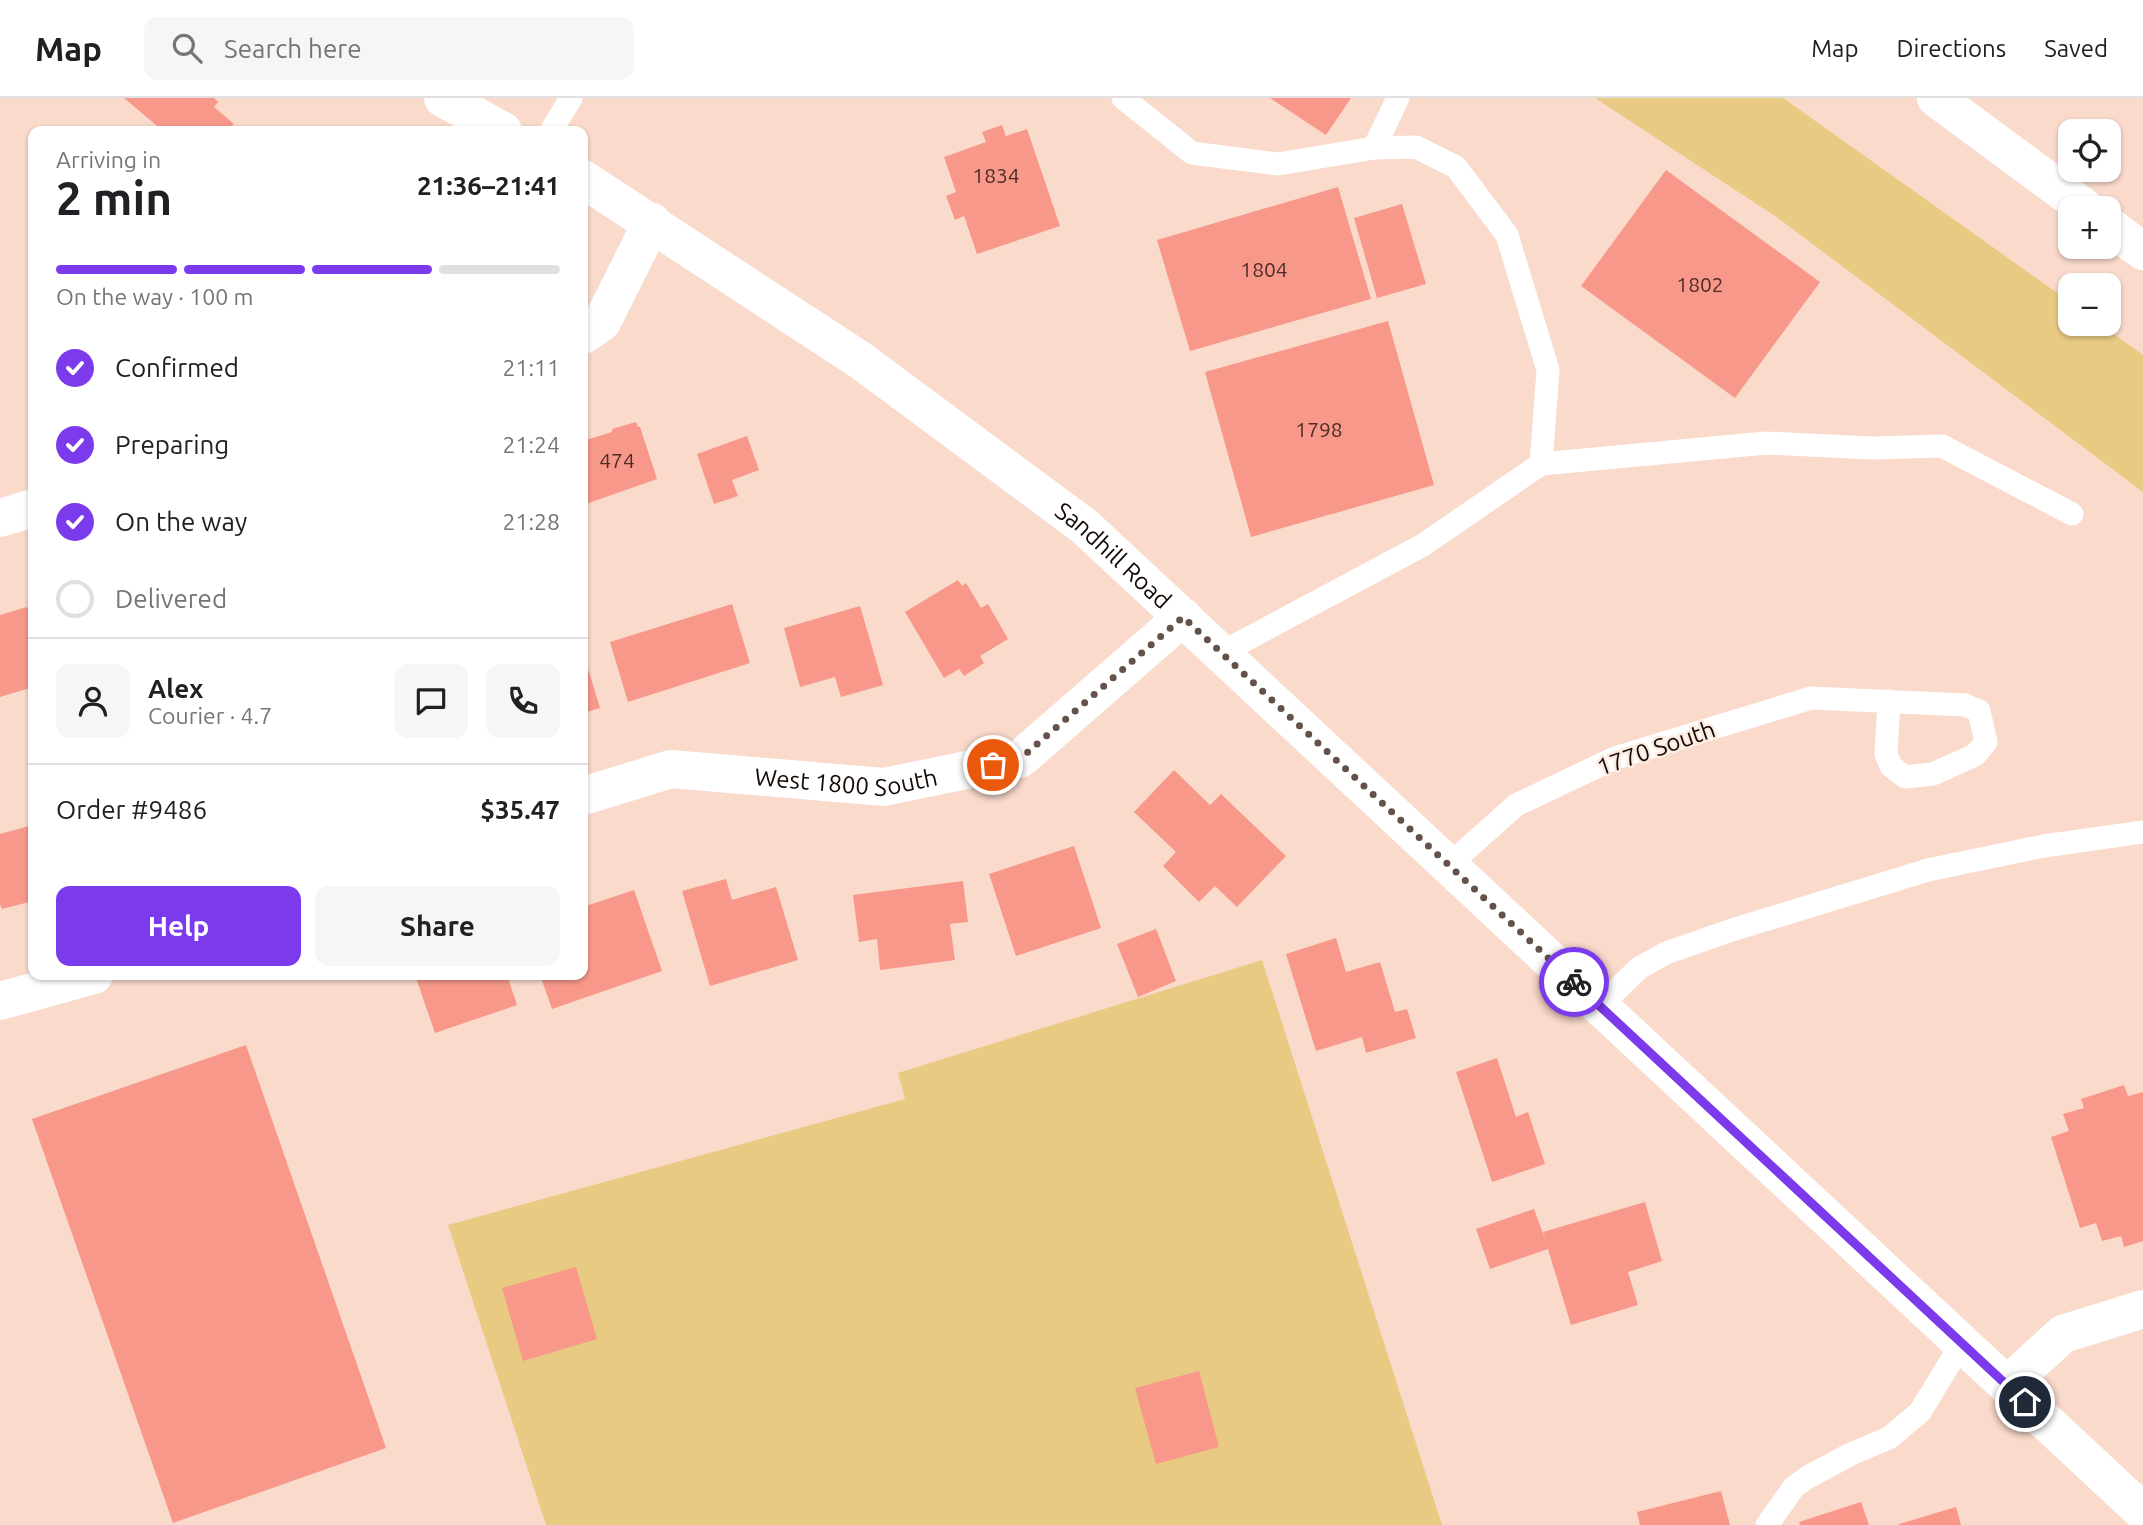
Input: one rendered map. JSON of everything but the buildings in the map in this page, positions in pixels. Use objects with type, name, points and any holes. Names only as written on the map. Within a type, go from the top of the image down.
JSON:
[{"type":"main road","points":[[443,98],[494,126]]},
{"type":"main road","points":[[1936,98],[2069,196]]},
{"type":"main road","name":"Sandhill Road","points":[[588,182],[860,360],[1084,526],[2143,1512]]},
{"type":"main road","points":[[588,331],[601,322],[652,222]]},
{"type":"main road","points":[[2121,235],[2143,251]]},
{"type":"main road","points":[[0,518],[28,510]]},
{"type":"main road","name":"West 1800 South","points":[[588,794],[671,769],[884,787],[1020,759],[1183,617]]},
{"type":"main road","points":[[0,1001],[76,980]]},
{"type":"main road","points":[[2007,1385],[2063,1334],[2143,1309]]},
{"type":"lane","points":[[554,126],[571,98]]},
{"type":"lane","points":[[1123,98],[1192,153],[1278,163],[1374,148],[1416,147],[1456,167],[1507,235],[1548,370],[1541,464]]},
{"type":"lane","points":[[1374,148],[1398,98]]},
{"type":"lane","points":[[1221,653],[1423,545],[1541,464],[1766,443],[1872,448],[1942,446],[2072,514]]},
{"type":"lane","name":"1770 South","points":[[1449,865],[1516,805],[1615,758],[1811,698],[1889,701],[1965,705],[1979,711],[1986,742],[1975,755],[1933,774],[1905,777],[1891,766],[1886,754],[1889,701]]},
{"type":"lane","points":[[1600,1006],[1639,968],[1666,953],[1732,930],[1928,870],[2045,846],[2143,832]]},
{"type":"lane","points":[[1767,1525],[1794,1487],[1851,1454],[1889,1438],[1920,1412],[1962,1343]]},
{"type":"shaded area","points":[[1595,98],[1783,98],[2058,293],[2058,336],[2117,336],[2143,355],[2143,492],[1778,218]]},
{"type":"shaded area","points":[[1262,960],[1442,1525],[546,1525],[448,1225],[905,1099],[898,1073]]},
{"type":"way so far","points":[[993,765],[1020,759],[1183,617],[1574,982]]},
{"type":"route","points":[[1574,982],[2025,1402]]}]
